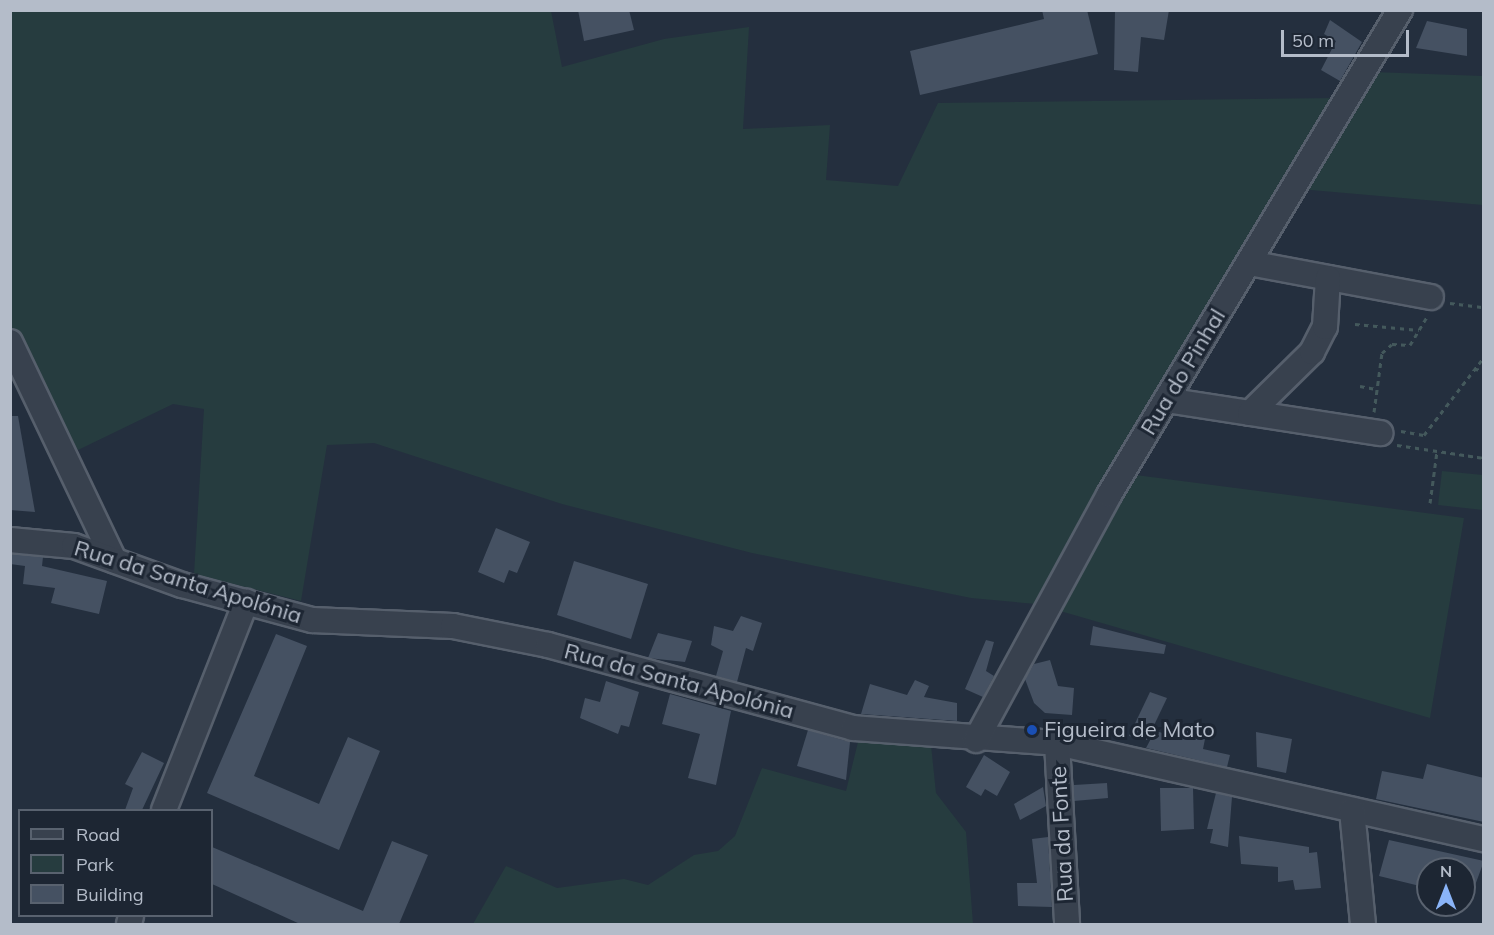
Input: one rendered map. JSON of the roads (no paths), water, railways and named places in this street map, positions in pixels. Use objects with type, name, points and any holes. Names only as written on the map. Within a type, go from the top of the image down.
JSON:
[{"type":"street","name":"Rua do Pinhal","points":[[976,740],[1166,400],[1400,10]]},
{"type":"street","points":[[1249,263],[1434,299]]},
{"type":"street","points":[[1250,413],[1312,352],[1325,327],[1328,278]]},
{"type":"street","points":[[10,342],[114,560]]},
{"type":"street","points":[[1166,400],[1376,432]]},
{"type":"street","name":"Rua da Santa Apolónia","points":[[10,540],[74,546],[246,602],[312,620],[453,626],[548,645],[853,728],[976,740],[1057,743],[1484,839]]},
{"type":"street","points":[[164,809],[246,602]]},
{"type":"street","name":"Rua da Fonte","points":[[1057,743],[1066,924]]},
{"type":"street","points":[[1352,810],[1363,924]]},
{"type":"place","name":"Figueira de Mato","points":[[1032,730]]}]
